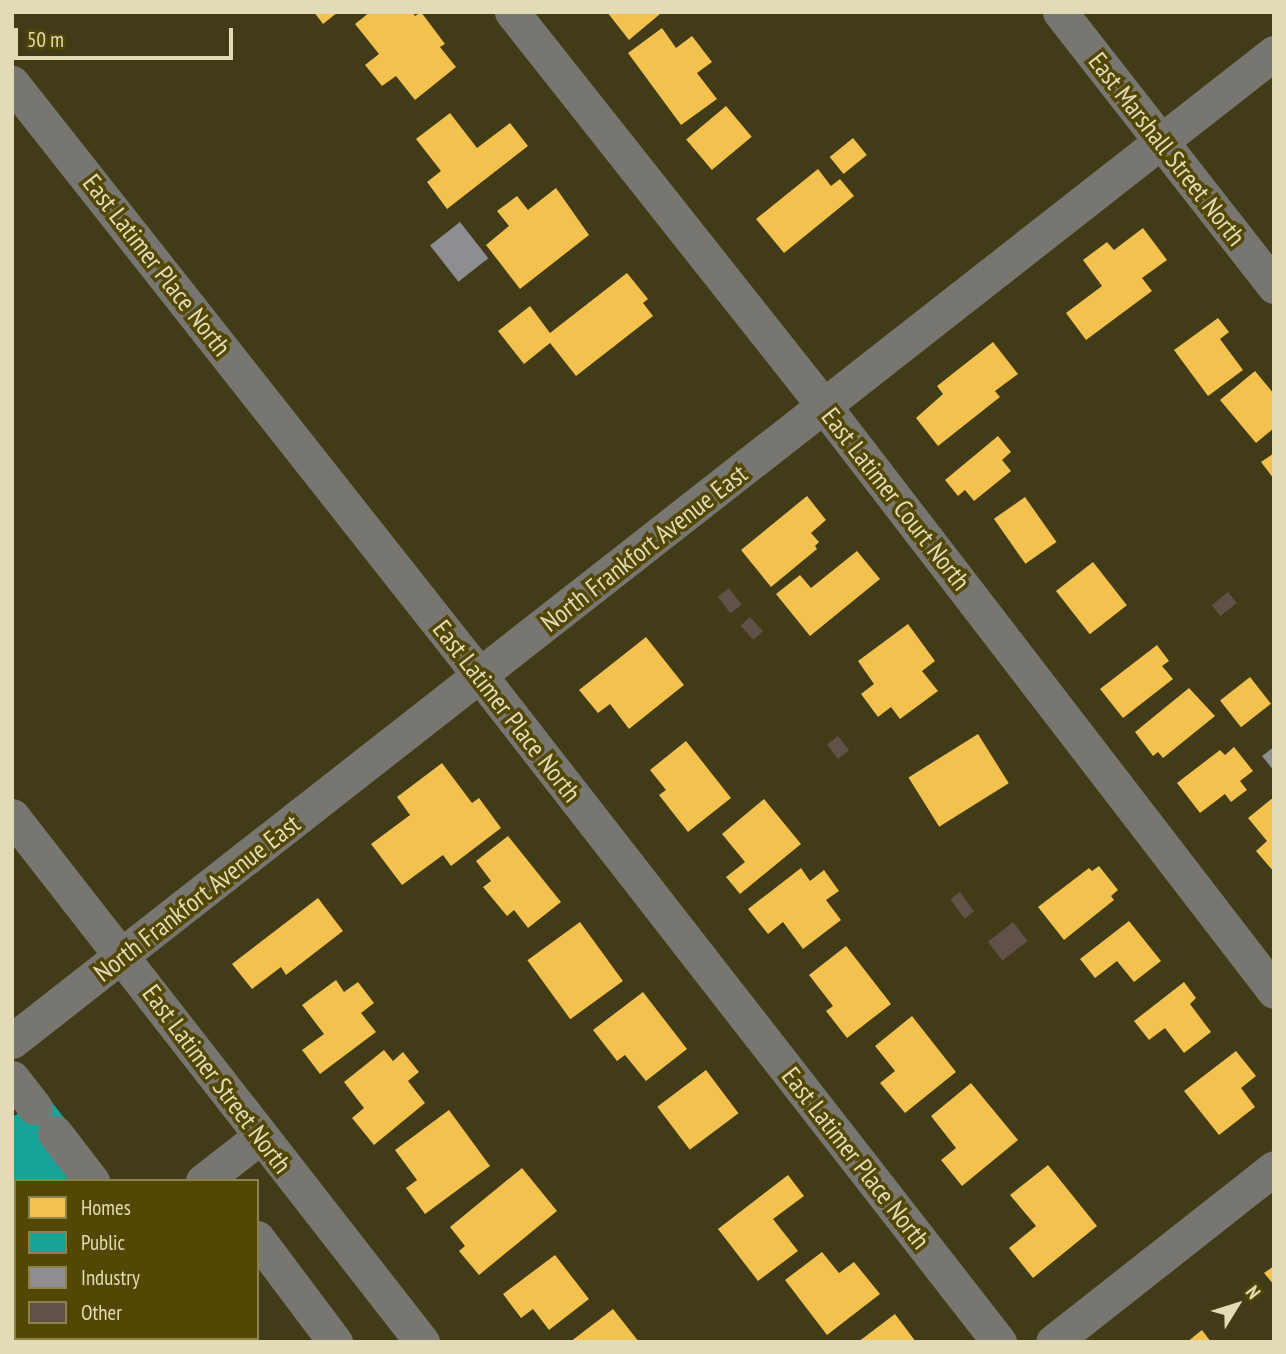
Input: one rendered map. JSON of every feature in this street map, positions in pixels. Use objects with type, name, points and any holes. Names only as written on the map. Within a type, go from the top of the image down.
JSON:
[{"type":"street","name":"East Latimer Court North","points":[[512,12],[824,406],[1274,991]]},
{"type":"street","name":"East Marshall Street North","points":[[1060,12],[1274,286]]},
{"type":"street","name":"North Frankfort Avenue East","points":[[12,1041],[481,677],[1274,53]]},
{"type":"street","name":"East Latimer Place North","points":[[12,83],[481,677],[999,1342]]},
{"type":"street","name":"East Latimer Street North","points":[[12,816],[422,1342]]},
{"type":"street","points":[[12,1078],[90,1179]]},
{"type":"street","points":[[209,1179],[260,1137]]},
{"type":"street","points":[[1053,1342],[1274,1168]]},
{"type":"street","points":[[259,1241],[335,1342]]},
{"type":"building: Homes","points":[[314,12],[338,12],[323,24]]},
{"type":"building: Homes","points":[[370,12],[412,12],[415,16],[421,12],[445,44],[440,47],[456,67],[415,100],[396,76],[382,86],[365,65],[379,54],[355,24]]},
{"type":"building: Homes","points":[[607,12],[659,12],[660,14],[629,40]]},
{"type":"building: Homes","points":[[662,28],[676,48],[692,36],[712,62],[697,73],[717,99],[681,125],[628,53]]},
{"type":"building: Homes","points":[[726,106],[752,137],[712,170],[686,139]]},
{"type":"building: Homes","points":[[450,113],[477,148],[510,123],[528,146],[447,209],[427,182],[441,171],[416,139]]},
{"type":"building: Homes","points":[[853,138],[867,155],[844,174],[830,157]]},
{"type":"building: Homes","points":[[818,169],[831,186],[840,179],[854,196],[784,253],[756,219]]},
{"type":"building: Homes","points":[[556,188],[589,235],[520,289],[486,245],[509,226],[497,211],[517,196],[528,210]]},
{"type":"building: Homes","points":[[1143,228],[1167,260],[1142,278],[1152,291],[1086,340],[1066,313],[1102,286],[1083,260],[1107,242],[1114,250]]},
{"type":"building: Homes","points":[[627,273],[648,299],[643,303],[653,316],[576,376],[550,343],[524,364],[498,331],[530,306],[550,333]]},
{"type":"building: Homes","points":[[1218,318],[1229,332],[1220,339],[1243,370],[1208,396],[1174,350]]},
{"type":"building: Homes","points":[[993,342],[1018,374],[995,391],[1000,397],[938,446],[916,418],[943,394],[937,386]]},
{"type":"building: Homes","points":[[1255,371],[1274,394],[1274,428],[1256,443],[1220,400]]},
{"type":"building: Homes","points":[[998,436],[1011,452],[1002,460],[1011,471],[974,501],[965,490],[958,496],[945,480]]},
{"type":"building: Homes","points":[[1274,453],[1274,479],[1261,462]]},
{"type":"building: Homes","points":[[807,496],[826,520],[811,533],[819,542],[815,546],[817,549],[771,587],[741,550]]},
{"type":"building: Homes","points":[[1025,497],[1057,542],[1025,564],[994,519]]},
{"type":"building: Homes","points":[[857,551],[880,579],[810,636],[776,594],[800,575],[811,588]]},
{"type":"building: Homes","points":[[1093,562],[1127,605],[1090,634],[1056,591]]},
{"type":"building: Homes","points":[[908,624],[935,661],[922,671],[938,691],[900,719],[891,707],[878,717],[861,694],[874,684],[858,661]]},
{"type":"building: Homes","points":[[646,637],[684,685],[629,729],[610,704],[598,713],[579,690]]},
{"type":"building: Homes","points":[[1157,645],[1169,661],[1162,666],[1173,679],[1123,718],[1100,689]]},
{"type":"building: Homes","points":[[1250,677],[1271,704],[1241,727],[1220,700]]},
{"type":"building: Homes","points":[[1189,688],[1215,716],[1163,758],[1158,752],[1153,756],[1135,732]]},
{"type":"building: Homes","points":[[978,734],[1009,783],[939,827],[908,777]]},
{"type":"building: Homes","points":[[686,741],[731,798],[688,832],[659,795],[666,790],[650,770]]},
{"type":"building: Homes","points":[[1234,747],[1253,771],[1240,781],[1247,790],[1231,802],[1225,794],[1200,813],[1177,783],[1220,750],[1225,755]]},
{"type":"building: Homes","points":[[442,763],[472,803],[479,798],[501,828],[451,866],[443,855],[402,885],[371,844],[410,815],[397,797]]},
{"type":"building: Homes","points":[[1274,797],[1274,872],[1256,851],[1267,841],[1248,818]]},
{"type":"building: Homes","points":[[764,799],[801,844],[740,894],[726,877],[745,862],[722,834]]},
{"type":"building: Homes","points":[[508,836],[561,902],[528,928],[514,910],[507,916],[483,887],[491,881],[476,861]]},
{"type":"building: Homes","points":[[1099,866],[1118,890],[1111,896],[1114,900],[1064,940],[1038,907],[1089,868],[1092,871]]},
{"type":"building: Homes","points":[[801,868],[810,881],[824,870],[839,891],[826,900],[841,920],[803,949],[783,922],[768,934],[748,909]]},
{"type":"building: Homes","points":[[318,898],[343,931],[286,975],[281,967],[252,989],[232,964]]},
{"type":"building: Homes","points":[[1129,921],[1161,961],[1134,982],[1117,961],[1095,978],[1080,959]]},
{"type":"building: Homes","points":[[580,922],[623,981],[570,1019],[527,960]]},
{"type":"building: Homes","points":[[846,946],[891,1004],[847,1038],[826,1011],[833,1006],[809,975]]},
{"type":"building: Homes","points":[[336,980],[344,992],[358,982],[374,1003],[361,1013],[376,1032],[320,1074],[302,1050],[324,1034],[302,1005]]},
{"type":"building: Homes","points":[[1184,982],[1196,998],[1190,1004],[1211,1032],[1184,1053],[1165,1028],[1149,1040],[1134,1021]]},
{"type":"building: Homes","points":[[643,992],[687,1049],[646,1081],[625,1055],[617,1061],[593,1030]]},
{"type":"building: Homes","points":[[912,1016],[956,1072],[905,1113],[880,1083],[895,1071],[875,1046]]},
{"type":"building: Homes","points":[[384,1050],[393,1061],[403,1052],[419,1072],[408,1081],[425,1103],[374,1145],[352,1118],[364,1108],[344,1082]]},
{"type":"building: Homes","points":[[1236,1051],[1256,1076],[1241,1088],[1255,1107],[1219,1135],[1184,1091]]},
{"type":"building: Homes","points":[[706,1070],[738,1113],[690,1150],[657,1107]]},
{"type":"building: Homes","points":[[971,1083],[1018,1140],[962,1186],[941,1160],[956,1148],[931,1116]]},
{"type":"building: Homes","points":[[449,1110],[490,1166],[425,1214],[406,1188],[417,1180],[395,1150]]},
{"type":"building: Homes","points":[[1048,1165],[1097,1226],[1033,1278],[1009,1248],[1036,1226],[1010,1195]]},
{"type":"building: Homes","points":[[522,1168],[557,1211],[479,1275],[459,1251],[465,1246],[450,1227]]},
{"type":"building: Homes","points":[[788,1175],[804,1196],[773,1219],[798,1251],[758,1281],[718,1229]]},
{"type":"building: Homes","points":[[822,1252],[839,1273],[854,1262],[880,1294],[827,1335],[785,1280]]},
{"type":"building: Homes","points":[[555,1255],[589,1299],[549,1330],[533,1309],[521,1318],[503,1294]]},
{"type":"building: Homes","points":[[1274,1266],[1274,1285],[1264,1273]]},
{"type":"building: Homes","points":[[613,1309],[639,1342],[570,1342]]},
{"type":"building: Homes","points":[[895,1314],[916,1342],[858,1342]]},
{"type":"building: Homes","points":[[1202,1330],[1211,1342],[1187,1342]]},
{"type":"building: Public","points":[[48,1097],[68,1123],[70,1179],[14,1179],[12,1309],[12,1117]]},
{"type":"building: Industry","points":[[460,222],[488,258],[458,282],[430,245]]},
{"type":"building: Industry","points":[[1274,747],[1274,771],[1262,756]]},
{"type":"building: Other","points":[[729,588],[742,605],[730,613],[718,596]]},
{"type":"building: Other","points":[[1228,592],[1237,603],[1220,616],[1212,605]]},
{"type":"building: Other","points":[[750,617],[763,631],[753,640],[740,626]]},
{"type":"building: Other","points":[[838,736],[849,750],[838,759],[827,745]]},
{"type":"building: Other","points":[[960,892],[974,911],[964,918],[950,899]]},
{"type":"building: Other","points":[[1013,922],[1028,941],[1003,961],[988,942]]}]
